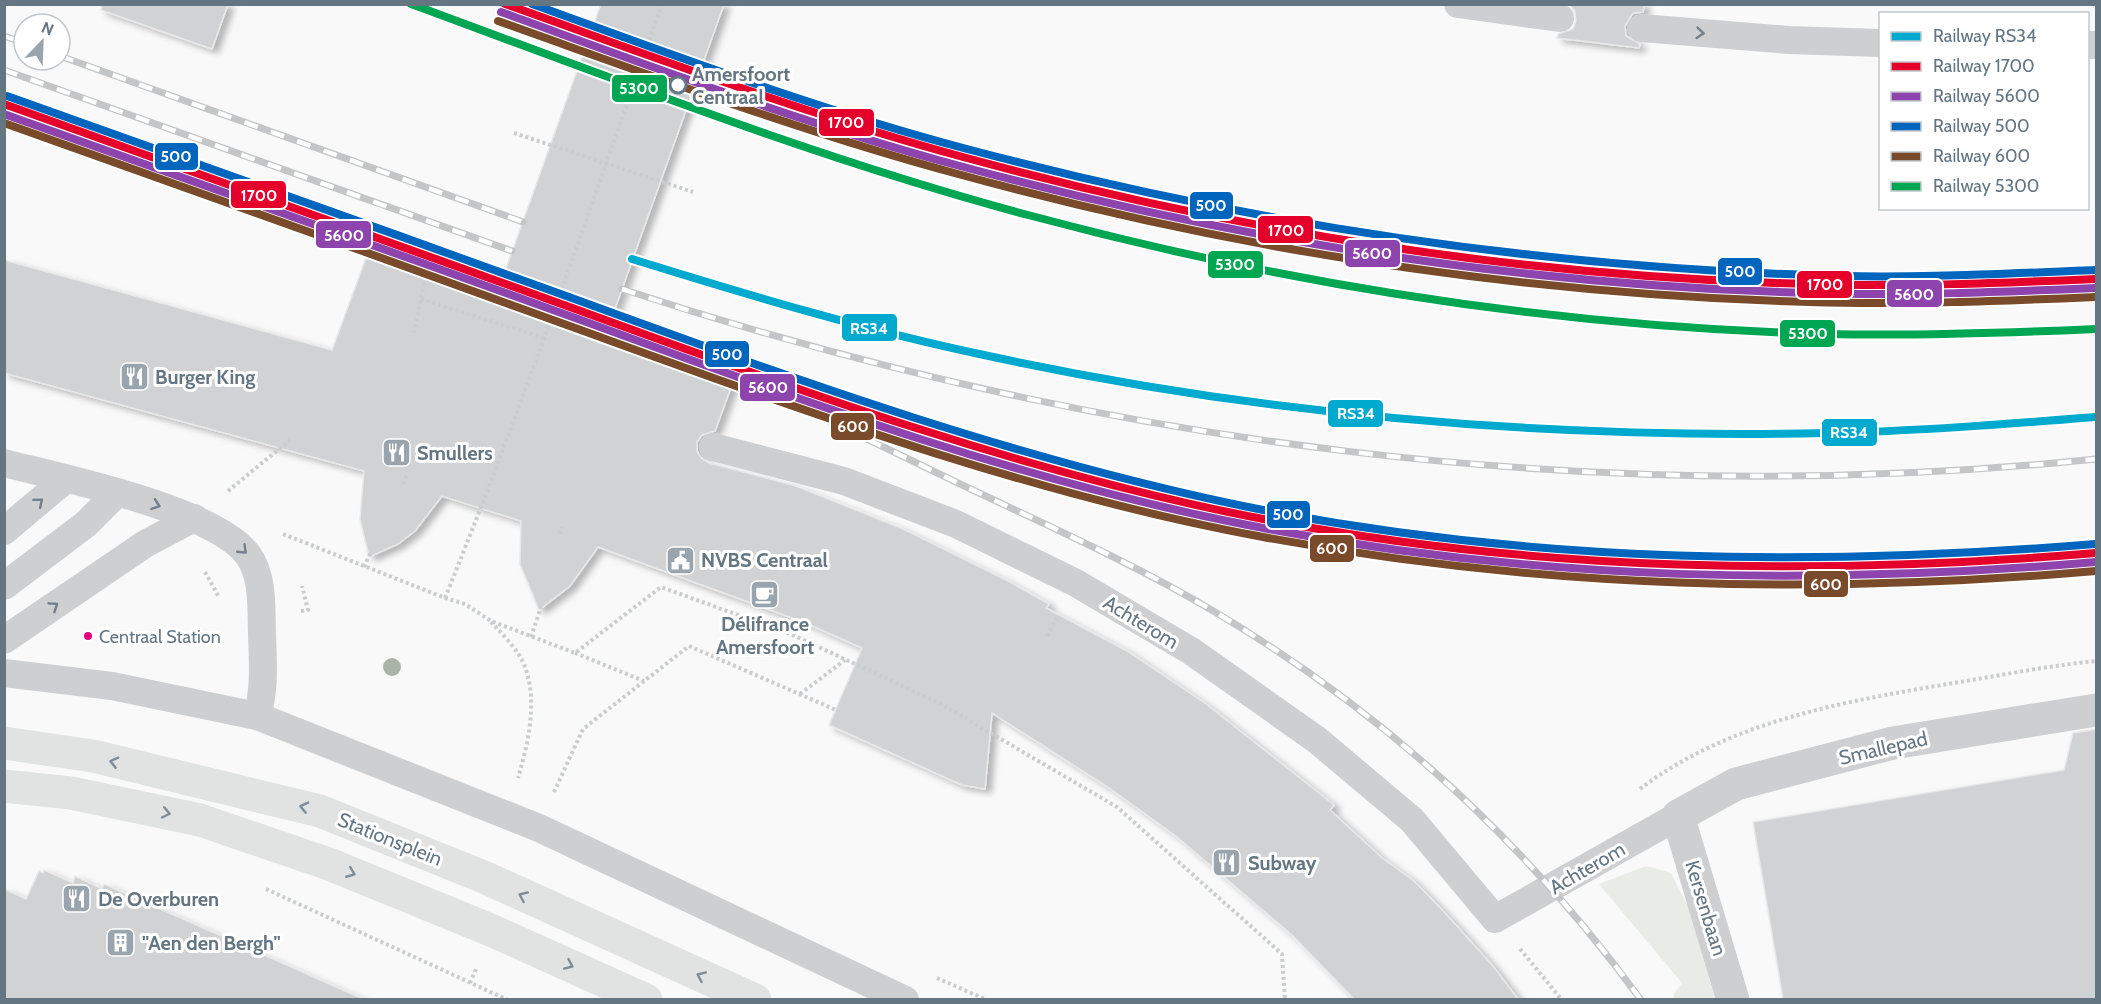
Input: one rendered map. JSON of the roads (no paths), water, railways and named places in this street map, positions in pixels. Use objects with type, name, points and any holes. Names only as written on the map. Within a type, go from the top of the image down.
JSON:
[{"type":"main road","name":"Stationsplein","points":[[4,743],[93,756],[320,811],[486,878],[755,999]]},
{"type":"main road","points":[[4,786],[71,793],[200,820],[330,864],[493,931],[646,999]]},
{"type":"street","name":"Smallepad","points":[[1678,816],[1736,784],[1893,743],[2097,710]]},
{"type":"street","name":"Kersenbaan","points":[[1678,816],[1733,999]]},
{"type":"lane","points":[[1458,4],[1560,18]]},
{"type":"lane","points":[[1641,28],[1789,40],[1879,43]]},
{"type":"lane","name":"Achterom","points":[[713,447],[844,481],[956,524],[1076,583],[1191,651],[1317,740],[1412,820],[1495,919],[1678,816]]},
{"type":"lane","points":[[8,467],[66,479],[194,518],[240,546],[250,557],[261,590],[264,694],[257,716]]},
{"type":"lane","points":[[8,528],[66,479]]},
{"type":"lane","points":[[4,586],[86,524],[117,493]]},
{"type":"lane","points":[[5,640],[145,544],[194,518]]},
{"type":"lane","points":[[4,673],[112,686],[257,716],[539,828],[905,999]]},
{"type":"railway","points":[[4,36],[12,39]]},
{"type":"railway","points":[[72,60],[523,222]]},
{"type":"railway","points":[[4,70],[512,251]]},
{"type":"railway","points":[[622,289],[801,343],[982,389],[1166,425],[1350,452],[1536,469],[1723,476],[1909,473],[2096,459]]},
{"type":"railway","points":[[665,346],[812,413],[1120,560],[1184,594],[1277,651],[1336,692],[1448,784],[1500,834],[1549,887],[1597,942],[1641,1000]]},
{"type":"rail line","name":"5300","points":[[411,4],[717,117],[950,193],[1126,240],[1324,282],[1524,312],[1726,330],[1894,335],[2096,329]]},
{"type":"rail line","name":"1700","points":[[505,4],[733,85],[905,141],[1067,184],[1172,208],[1277,228],[1489,261],[1703,280],[1881,285],[2096,279]]},
{"type":"rail line","name":"500","points":[[532,4],[748,81],[857,117],[967,149],[1174,198],[1383,236],[1488,250],[1700,270],[1879,276],[1951,276],[2096,270]]},
{"type":"rail line","name":"5600","points":[[501,12],[729,94],[902,150],[1064,193],[1275,237],[1381,255],[1487,269],[1701,288],[1881,294],[2096,288]]},
{"type":"rail line","name":"600","points":[[498,21],[726,102],[900,158],[1062,201],[1273,246],[1379,264],[1486,278],[1701,297],[1881,303],[2096,297]]},
{"type":"rail line","name":"500","points":[[7,96],[740,359],[999,444],[1174,491],[1263,510],[1366,528],[1470,541],[1678,556],[1886,556],[2095,544]]},
{"type":"rail line","name":"1700","points":[[4,104],[824,398],[998,453],[1174,500],[1263,519],[1366,537],[1470,550],[1574,559],[1782,566],[1887,565],[2096,553]]},
{"type":"rail line","name":"5600","points":[[4,114],[831,410],[1002,464],[1175,510],[1367,546],[1471,559],[1679,574],[1783,576],[1887,574],[1991,570],[2096,562]]},
{"type":"rail line","name":"600","points":[[4,123],[831,419],[1002,474],[1175,519],[1263,537],[1368,554],[1472,568],[1575,577],[1782,584],[1886,583],[1991,579],[2096,571]]},
{"type":"rail line","name":"RS34","points":[[632,259],[807,311],[939,345],[1088,376],[1298,408],[1510,427],[1722,434],[1895,431],[2096,417]]},
{"type":"place","name":"Amersfoort Centraal","points":[[678,85]]},
{"type":"place","name":"Burger King","points":[[134,377]]},
{"type":"place","name":"Smullers","points":[[396,453]]},
{"type":"place","name":"NVBS Centraal","points":[[680,560]]},
{"type":"place","name":"Délifrance Amersfoort","points":[[765,594]]},
{"type":"place","name":"Centraal Station","points":[[88,636]]},
{"type":"place","name":"Subway","points":[[1227,863]]},
{"type":"place","name":"De Overburen","points":[[77,899]]},
{"type":"place","name":"\"Aen den Bergh\"","points":[[121,943]]}]
